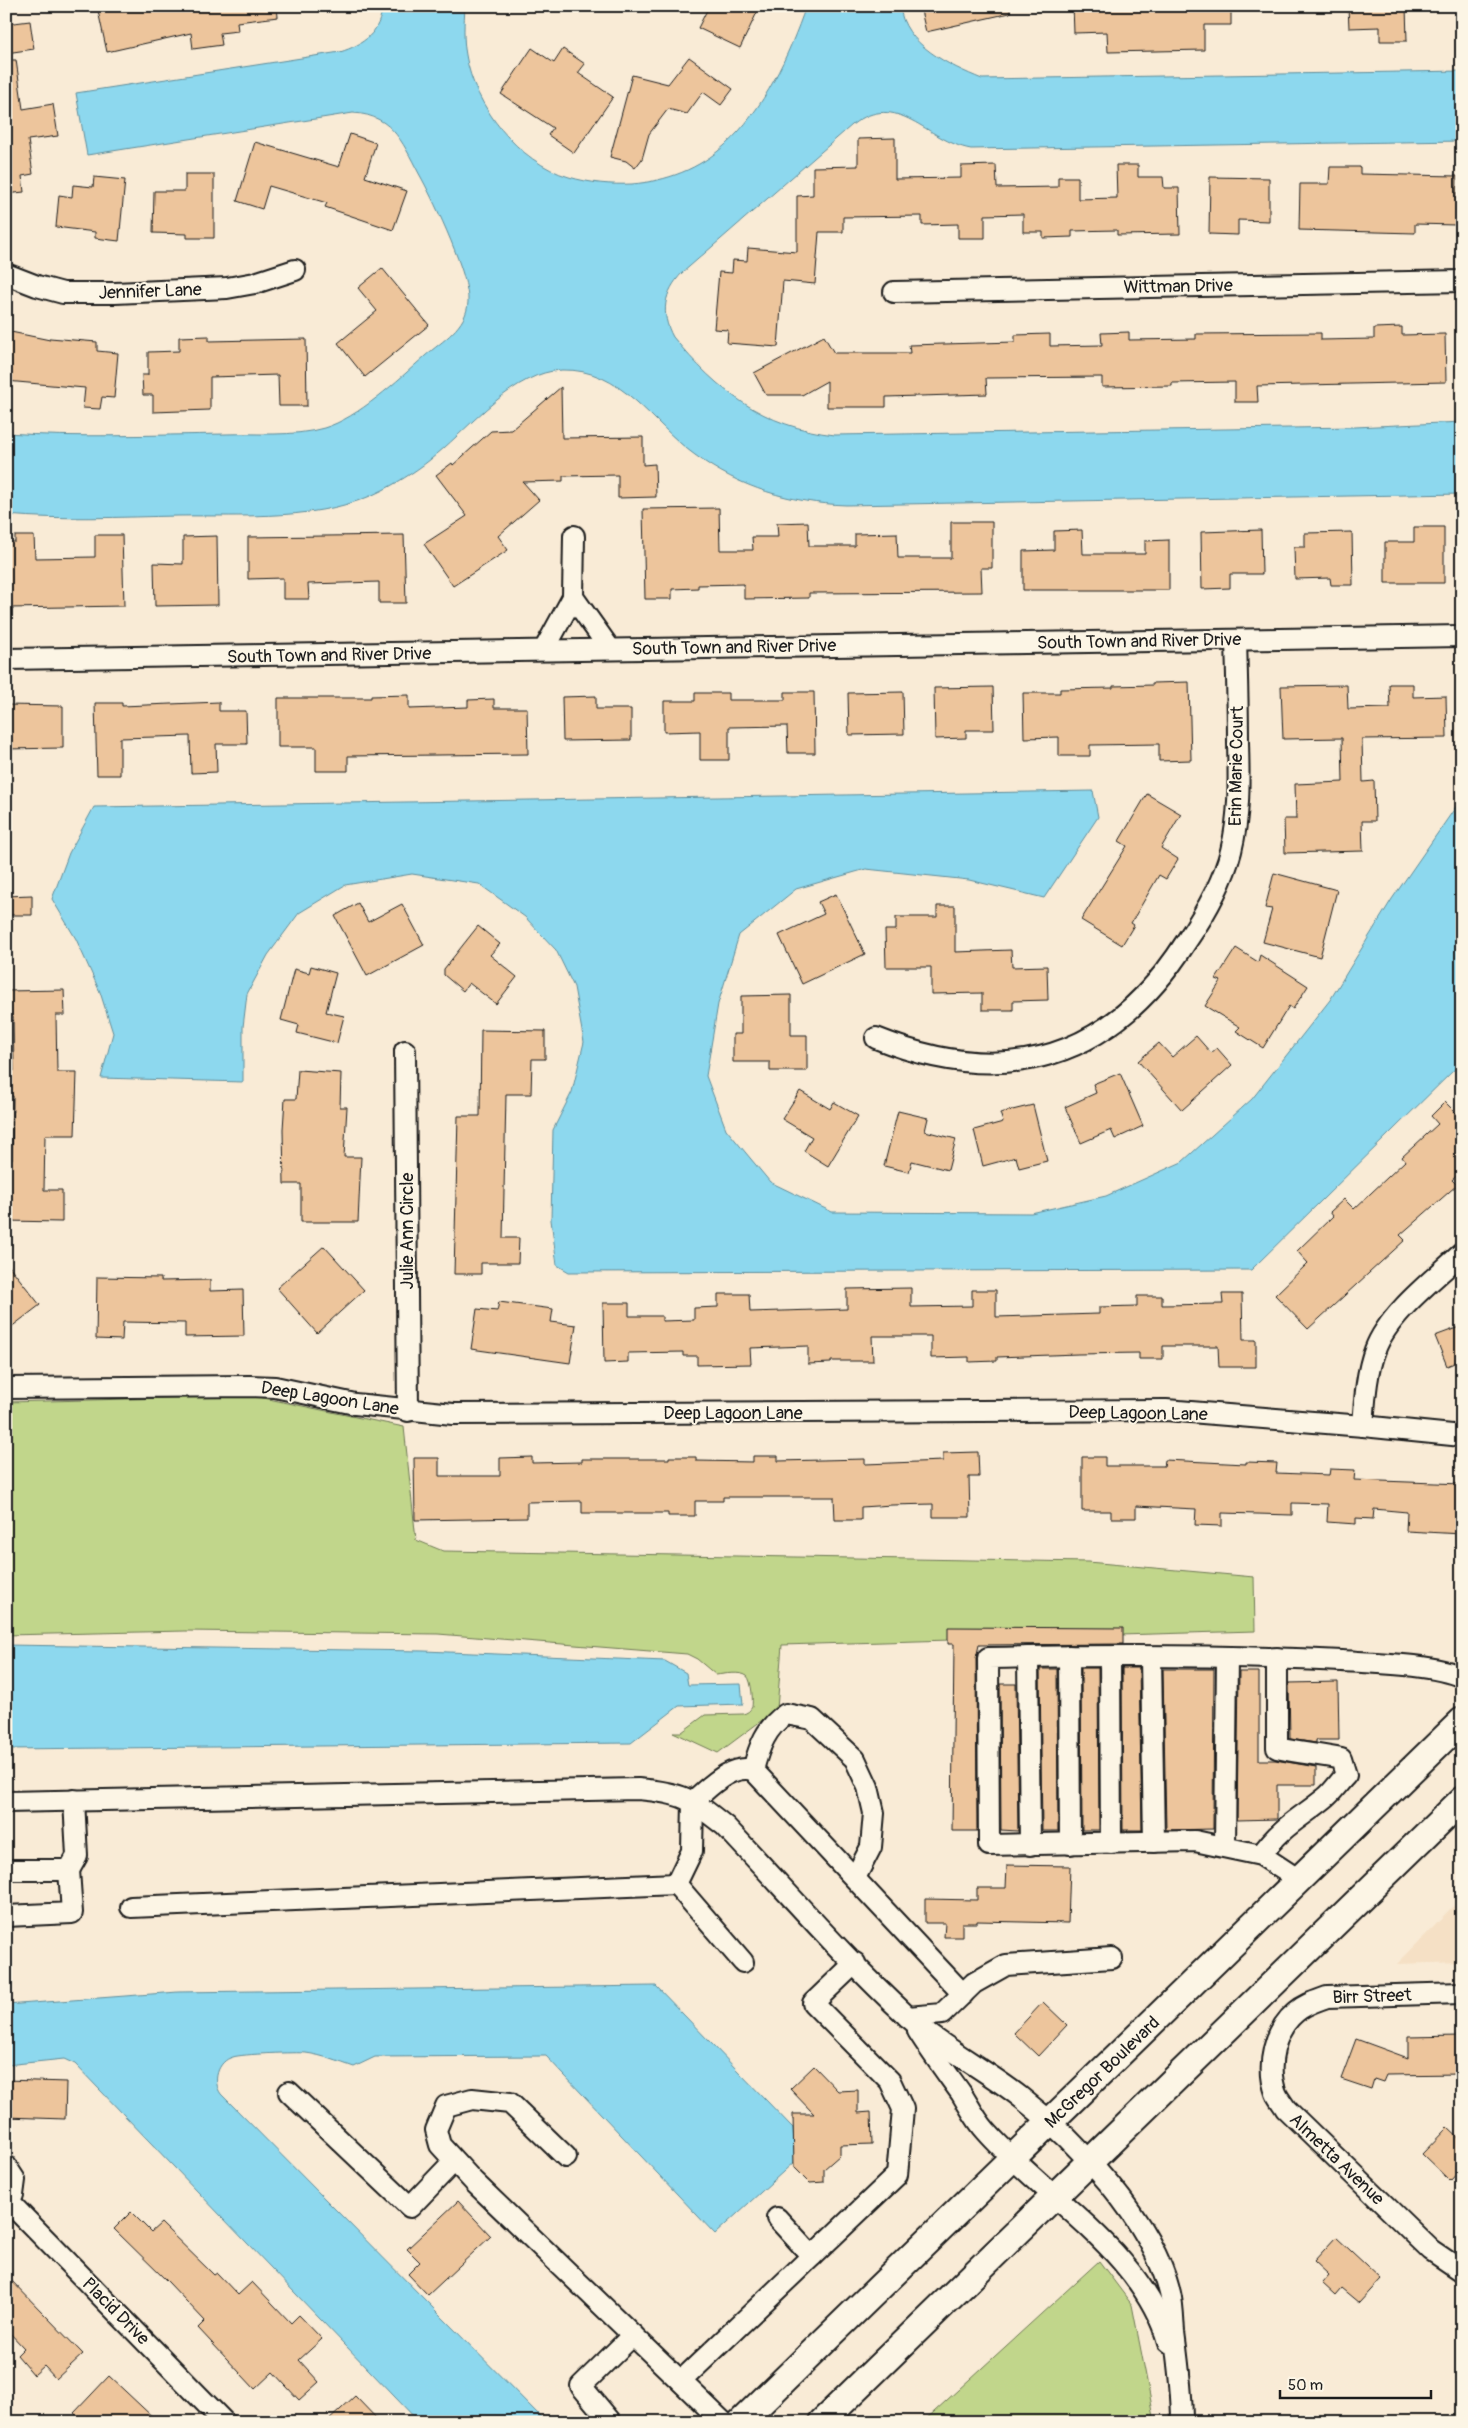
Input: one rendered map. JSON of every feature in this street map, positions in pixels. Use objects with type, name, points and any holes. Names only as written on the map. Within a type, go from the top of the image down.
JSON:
[{"type":"main road","name":"McGregor Boulevard","points":[[741,2422],[1462,1721]]},
{"type":"main road","points":[[822,2422],[1462,1800]]},
{"type":"street","name":"Jennifer Lane","points":[[6,274],[63,293],[115,293],[227,288],[255,283],[295,270]]},
{"type":"street","name":"Wittman Drive","points":[[894,292],[1462,281]]},
{"type":"street","points":[[544,650],[573,597],[574,536]]},
{"type":"street","points":[[573,597],[610,650]]},
{"type":"street","name":"South Town and River Drive","points":[[6,660],[1462,636]]},
{"type":"street","name":"Erin Marie Court","points":[[876,1038],[922,1055],[966,1063],[1015,1062],[1062,1049],[1108,1028],[1141,1001],[1156,985],[1170,968],[1204,913],[1222,877],[1231,852],[1239,797],[1236,640]]},
{"type":"street","name":"Julie Ann Circle","points":[[405,1051],[408,1411]]},
{"type":"street","points":[[1363,1426],[1370,1369],[1375,1348],[1388,1326],[1462,1253]]},
{"type":"street","name":"Deep Lagoon Lane","points":[[6,1388],[275,1387],[355,1404],[408,1411],[453,1414],[1166,1410],[1462,1436]]},
{"type":"street","points":[[1069,1656],[1070,1844]]},
{"type":"street","points":[[1300,1880],[1261,1856],[1195,1841],[989,1845],[988,1658],[1069,1656],[1276,1658],[1396,1664],[1462,1677]]},
{"type":"street","points":[[1028,1657],[1030,1845]]},
{"type":"street","points":[[1110,1657],[1111,1843]]},
{"type":"street","points":[[1151,1657],[1154,1842]]},
{"type":"street","points":[[1225,1847],[1227,1657]]},
{"type":"street","points":[[1261,1856],[1274,1836],[1326,1798],[1346,1775],[1341,1759],[1324,1755],[1300,1754],[1276,1748],[1276,1658]]},
{"type":"street","points":[[753,1770],[760,1746],[773,1722],[786,1714],[812,1719],[855,1759],[868,1787],[874,1813],[871,1847],[855,1878]]},
{"type":"street","points":[[693,1800],[729,1773],[743,1767],[753,1770],[963,1994]]},
{"type":"street","points":[[6,1802],[638,1789],[669,1792],[693,1800],[725,1826],[908,2017],[954,2052],[1019,2096],[1050,2122],[1089,2162],[1134,2214],[1155,2255],[1170,2292],[1182,2390],[1182,2422]]},
{"type":"street","points":[[6,1916],[72,1913],[69,1870],[77,1856],[74,1800]]},
{"type":"street","points":[[676,1884],[692,1852],[693,1800]]},
{"type":"street","points":[[6,1870],[69,1870]]},
{"type":"street","points":[[131,1907],[676,1884]]},
{"type":"street","points":[[676,1884],[743,1962]]},
{"type":"street","points":[[908,2017],[942,2014],[974,1984],[1006,1965],[1112,1958]]},
{"type":"street","points":[[681,2381],[897,2175],[903,2109],[890,2081],[813,2003],[855,1963]]},
{"type":"street","name":"Birr Street","points":[[1289,2019],[1307,2004],[1327,1996],[1462,1993]]},
{"type":"street","points":[[908,2017],[985,2130],[1053,2197],[1096,2234],[1123,2264],[1145,2294],[1163,2324],[1182,2390]]},
{"type":"street","name":"Almetta Avenue","points":[[1289,2019],[1283,2026],[1274,2046],[1273,2073],[1276,2093],[1286,2109],[1432,2250],[1462,2271]]},
{"type":"street","points":[[289,2092],[410,2207],[454,2161]]},
{"type":"street","points":[[566,2157],[510,2103],[472,2099],[446,2106],[436,2130],[440,2145],[454,2161],[723,2422]]},
{"type":"street","name":"Placid Drive","points":[[6,2166],[15,2180],[13,2195],[7,2202],[224,2422]]},
{"type":"street","points":[[777,2218],[812,2256]]},
{"type":"street","points":[[611,2422],[581,2386],[633,2335]]},
{"type":"shaded area","points":[[1462,1898],[1462,1962],[1397,1964]]},
{"type":"green space","points":[[254,1396],[404,1427],[416,1540],[443,1551],[1088,1562],[1254,1577],[1255,1631],[782,1645],[777,1709],[718,1753],[673,1732],[682,1732],[705,1715],[743,1714],[747,1712],[752,1707],[750,1682],[744,1674],[716,1675],[697,1659],[687,1654],[438,1634],[185,1631],[6,1635],[6,1402]]},
{"type":"green space","points":[[1099,2261],[1132,2305],[1155,2422],[923,2422]]},
{"type":"water","points":[[382,6],[465,6],[464,43],[471,74],[478,93],[501,130],[533,159],[550,170],[577,179],[608,184],[632,184],[670,177],[704,161],[725,145],[752,115],[774,81],[792,43],[806,6],[900,6],[903,20],[910,32],[930,52],[982,79],[1462,71],[1462,141],[971,149],[955,144],[912,120],[898,115],[884,112],[868,115],[852,125],[682,273],[671,288],[665,311],[666,320],[673,337],[707,374],[725,390],[764,415],[809,431],[835,435],[1355,427],[1462,422],[1462,494],[826,504],[767,492],[712,467],[679,442],[635,400],[619,388],[602,378],[583,372],[562,370],[544,373],[527,380],[511,390],[479,415],[431,459],[404,478],[383,490],[335,507],[283,515],[256,516],[70,518],[6,515],[6,433],[116,436],[275,434],[312,431],[337,423],[364,407],[453,333],[467,311],[468,302],[458,258],[435,205],[410,155],[389,126],[379,120],[367,115],[353,113],[87,155],[76,93],[340,52],[356,46],[369,36],[378,23]]},
{"type":"water","points":[[1093,791],[1098,817],[1044,898],[969,880],[866,869],[796,889],[739,935],[718,1004],[706,1076],[726,1129],[770,1182],[832,1212],[1031,1213],[1106,1196],[1182,1162],[1252,1099],[1330,1000],[1392,899],[1462,798],[1462,1062],[1251,1270],[569,1272],[557,1265],[551,1220],[553,1130],[572,1092],[584,1042],[574,987],[556,950],[525,917],[479,884],[412,874],[345,885],[299,913],[268,955],[247,994],[243,1027],[243,1082],[101,1078],[113,1033],[100,992],[76,939],[52,899],[69,853],[94,807]]},
{"type":"water","points":[[6,1645],[424,1651],[665,1661],[686,1673],[688,1685],[741,1684],[743,1704],[679,1706],[631,1743],[6,1749]]},
{"type":"water","points":[[656,1986],[793,2128],[795,2161],[715,2234],[546,2056],[375,2057],[354,2067],[306,2053],[247,2055],[228,2059],[223,2063],[218,2072],[217,2084],[221,2094],[546,2422],[419,2422],[75,2064],[64,2059],[6,2065],[6,2005],[178,1992]]},
{"type":"building","points":[[97,6],[277,6],[278,17],[237,22],[238,31],[220,33],[222,45],[193,49],[191,33],[107,52]]},
{"type":"building","points":[[709,6],[760,6],[740,48],[698,28]]},
{"type":"building","points":[[920,6],[1010,6],[1010,13],[926,32]]},
{"type":"building","points":[[1073,6],[1231,6],[1231,25],[1204,25],[1204,50],[1108,52],[1107,32],[1074,33]]},
{"type":"building","points":[[1348,6],[1406,6],[1407,41],[1380,41],[1380,27],[1349,28]]},
{"type":"building","points":[[30,21],[34,49],[6,53],[6,24]]},
{"type":"building","points":[[532,48],[554,63],[563,49],[585,64],[578,73],[613,97],[574,153],[548,135],[553,128],[501,94]]},
{"type":"building","points":[[689,57],[733,89],[721,105],[703,92],[687,114],[668,109],[649,134],[642,159],[635,168],[626,161],[610,157],[632,75],[668,84]]},
{"type":"building","points":[[6,60],[16,60],[23,109],[53,104],[58,136],[28,140],[33,174],[22,176],[24,192],[6,194]]},
{"type":"building","points":[[350,134],[376,143],[365,177],[407,191],[393,230],[325,207],[327,203],[269,186],[262,209],[237,201],[255,142],[339,167]]},
{"type":"building","points":[[895,138],[895,179],[961,178],[961,166],[996,165],[997,188],[1058,187],[1058,177],[1078,177],[1078,199],[1117,198],[1116,165],[1138,165],[1138,177],[1163,177],[1164,188],[1179,188],[1180,234],[1117,235],[1117,230],[1072,231],[1072,237],[1043,238],[1043,232],[1023,232],[1023,214],[985,215],[985,238],[958,238],[958,224],[922,225],[922,216],[843,217],[843,232],[819,232],[815,284],[783,281],[778,347],[727,343],[728,330],[714,329],[719,272],[732,273],[733,260],[747,261],[748,248],[797,252],[797,196],[813,195],[813,167],[858,166],[858,139]]},
{"type":"building","points":[[1330,167],[1360,167],[1360,174],[1457,176],[1456,225],[1415,224],[1415,233],[1299,230],[1300,184],[1329,184]]},
{"type":"building","points":[[185,174],[214,174],[214,238],[187,238],[187,234],[153,233],[154,191],[185,191]]},
{"type":"building","points":[[94,177],[125,180],[119,241],[95,238],[95,232],[56,227],[59,195],[72,197],[73,185],[93,187]]},
{"type":"building","points":[[1210,177],[1269,178],[1269,221],[1238,220],[1238,235],[1209,234]]},
{"type":"building","points":[[382,268],[429,325],[365,377],[338,343],[377,311],[358,288]]},
{"type":"building","points":[[1402,327],[1402,335],[1445,334],[1446,382],[1257,386],[1258,402],[1235,402],[1235,382],[1172,383],[1172,386],[1102,387],[1102,377],[986,378],[987,394],[886,397],[886,407],[827,407],[827,381],[802,395],[766,395],[754,373],[824,336],[834,353],[910,353],[909,345],[1015,342],[1015,335],[1050,334],[1050,346],[1102,345],[1101,333],[1129,332],[1129,340],[1196,339],[1196,334],[1321,333],[1321,340],[1374,339],[1374,328]]},
{"type":"building","points":[[6,331],[50,340],[50,338],[97,342],[97,351],[118,353],[114,398],[102,397],[100,409],[83,408],[85,388],[6,381]]},
{"type":"building","points":[[209,336],[209,341],[306,339],[307,406],[279,406],[278,375],[210,377],[210,410],[153,412],[153,395],[143,395],[142,375],[148,375],[148,352],[179,351],[179,337]]},
{"type":"building","points":[[561,387],[562,438],[643,437],[643,465],[655,464],[656,497],[618,498],[618,475],[563,476],[563,481],[523,482],[539,500],[498,536],[508,550],[453,586],[424,544],[467,516],[436,475],[452,463],[453,465],[491,431],[511,430]]},
{"type":"building","points":[[719,508],[720,550],[753,550],[752,537],[778,537],[777,523],[808,522],[809,546],[855,546],[855,534],[897,533],[898,558],[951,558],[951,522],[992,522],[992,568],[981,568],[982,592],[809,593],[809,598],[744,599],[744,584],[698,585],[698,588],[672,589],[672,599],[645,599],[643,509]]},
{"type":"building","points":[[1414,527],[1444,527],[1444,583],[1385,583],[1385,542],[1414,542]]},
{"type":"building","points":[[1082,530],[1083,554],[1145,554],[1145,541],[1169,540],[1169,590],[1023,590],[1023,551],[1054,550],[1054,531]]},
{"type":"building","points":[[1261,530],[1262,574],[1230,574],[1230,588],[1202,589],[1201,532]]},
{"type":"building","points":[[1352,532],[1353,585],[1331,585],[1330,578],[1295,579],[1294,547],[1305,547],[1305,533]]},
{"type":"building","points":[[95,535],[122,535],[124,606],[9,608],[9,590],[6,591],[6,542],[15,542],[15,536],[34,536],[35,558],[95,557]]},
{"type":"building","points":[[404,535],[406,603],[379,603],[379,582],[308,584],[309,599],[283,599],[283,578],[248,579],[248,537]]},
{"type":"building","points":[[217,536],[218,605],[155,606],[154,563],[183,564],[183,537]]},
{"type":"building","points":[[1189,682],[1191,760],[1159,761],[1159,744],[1090,745],[1090,756],[1059,756],[1059,737],[1024,738],[1023,693],[1060,693],[1060,689],[1113,688],[1113,686]]},
{"type":"building","points":[[1389,684],[1413,684],[1413,697],[1446,696],[1447,738],[1362,739],[1363,782],[1374,781],[1375,821],[1362,821],[1363,851],[1285,853],[1284,819],[1296,819],[1295,784],[1343,782],[1342,738],[1283,739],[1281,686],[1347,685],[1348,709],[1390,708]]},
{"type":"building","points":[[993,687],[994,730],[966,730],[966,738],[935,739],[934,688]]},
{"type":"building","points":[[785,692],[814,692],[815,753],[788,753],[787,726],[729,727],[729,760],[700,760],[700,731],[664,732],[664,701],[695,701],[695,693],[728,693],[728,700],[785,700]]},
{"type":"building","points":[[903,692],[904,734],[849,735],[848,693]]},
{"type":"building","points":[[409,695],[409,709],[468,707],[468,700],[494,699],[494,708],[527,708],[528,754],[348,756],[348,771],[316,771],[316,747],[278,747],[278,698],[371,698],[371,696]]},
{"type":"building","points":[[596,696],[596,709],[631,709],[631,740],[563,741],[562,697]]},
{"type":"building","points":[[219,702],[219,711],[246,711],[247,744],[216,744],[217,772],[191,773],[190,736],[120,738],[120,775],[97,775],[95,703],[122,703],[122,706]]},
{"type":"building","points":[[6,705],[63,706],[63,748],[6,749]]},
{"type":"building","points":[[1147,794],[1181,814],[1161,848],[1178,859],[1166,879],[1159,875],[1131,923],[1134,925],[1122,945],[1081,920],[1127,846],[1119,841]]},
{"type":"building","points":[[1274,873],[1337,890],[1320,957],[1263,942],[1272,909],[1265,908]]},
{"type":"building","points":[[836,894],[865,954],[802,984],[779,935],[824,914],[818,902]]},
{"type":"building","points":[[32,895],[32,915],[6,915],[6,896]]},
{"type":"building","points":[[358,903],[368,922],[402,904],[424,945],[367,976],[335,916]]},
{"type":"building","points":[[937,906],[955,906],[955,952],[1011,950],[1012,967],[1047,966],[1048,1000],[1013,1001],[1013,1010],[982,1010],[982,993],[931,994],[931,967],[886,967],[885,930],[896,930],[896,917],[937,917]]},
{"type":"building","points":[[478,926],[500,944],[490,955],[517,977],[496,1004],[469,983],[463,991],[444,975],[444,969]]},
{"type":"building","points":[[1236,948],[1258,962],[1260,955],[1308,986],[1293,1009],[1289,1006],[1263,1048],[1236,1031],[1240,1027],[1205,1006],[1221,981],[1216,979]]},
{"type":"building","points":[[311,966],[336,973],[326,1012],[344,1016],[337,1043],[297,1033],[299,1025],[281,1020],[294,969],[309,973]]},
{"type":"building","points":[[64,990],[65,1015],[56,1015],[57,1072],[77,1072],[75,1135],[45,1135],[44,1190],[62,1190],[62,1222],[6,1221],[6,1159],[12,1159],[13,1096],[6,1096],[6,1071],[14,1071],[13,1017],[6,1017],[6,991]]},
{"type":"building","points":[[791,995],[791,1035],[807,1035],[807,1071],[770,1071],[770,1062],[733,1062],[733,1034],[741,1034],[741,996]]},
{"type":"building","points":[[481,1030],[545,1031],[545,1059],[532,1059],[531,1094],[506,1094],[503,1238],[519,1238],[518,1263],[481,1263],[481,1274],[454,1274],[458,1116],[480,1116]]},
{"type":"building","points":[[1196,1036],[1211,1053],[1217,1048],[1232,1065],[1182,1110],[1138,1061],[1159,1043],[1172,1057]]},
{"type":"building","points":[[298,1070],[341,1073],[340,1107],[347,1107],[344,1157],[361,1157],[358,1222],[301,1222],[301,1184],[284,1184],[283,1129],[285,1099],[296,1099]]},
{"type":"building","points":[[1120,1073],[1143,1126],[1115,1139],[1111,1130],[1081,1143],[1065,1107],[1096,1093],[1093,1084]]},
{"type":"building","points":[[800,1091],[830,1109],[834,1102],[858,1116],[828,1166],[804,1151],[812,1137],[782,1119]]},
{"type":"building","points":[[1445,1102],[1462,1119],[1462,1171],[1452,1180],[1457,1185],[1400,1235],[1405,1240],[1308,1329],[1275,1295],[1308,1263],[1297,1251],[1333,1216],[1330,1212],[1344,1199],[1354,1209],[1405,1161],[1402,1157],[1438,1124],[1431,1116]]},
{"type":"building","points":[[1033,1105],[1047,1161],[1019,1168],[1016,1157],[983,1166],[974,1130],[1003,1122],[1000,1113]]},
{"type":"building","points":[[898,1111],[928,1118],[925,1131],[956,1139],[948,1170],[912,1161],[909,1172],[884,1166]]},
{"type":"building","points":[[324,1246],[364,1290],[317,1333],[277,1288]]},
{"type":"building","points":[[6,1262],[40,1305],[6,1331]]},
{"type":"building","points":[[97,1277],[161,1278],[161,1281],[210,1280],[210,1291],[243,1290],[244,1336],[185,1337],[185,1323],[123,1322],[122,1340],[96,1339]]},
{"type":"building","points":[[911,1288],[911,1307],[972,1306],[972,1290],[996,1290],[996,1317],[1099,1314],[1099,1307],[1137,1306],[1137,1296],[1162,1296],[1162,1305],[1223,1304],[1222,1294],[1242,1294],[1243,1340],[1256,1340],[1256,1367],[1219,1367],[1218,1346],[1163,1346],[1163,1359],[1139,1359],[1139,1353],[997,1357],[997,1361],[969,1362],[969,1357],[931,1358],[931,1336],[872,1336],[873,1361],[831,1361],[831,1363],[808,1364],[808,1346],[750,1348],[751,1364],[697,1365],[697,1356],[683,1356],[683,1352],[628,1353],[628,1362],[604,1363],[603,1303],[629,1303],[629,1316],[662,1316],[662,1321],[694,1320],[694,1308],[718,1307],[718,1294],[749,1294],[750,1312],[847,1309],[847,1289]]},
{"type":"building","points":[[499,1302],[553,1309],[551,1322],[576,1325],[570,1363],[471,1349],[477,1309],[497,1311]]},
{"type":"building","points":[[1462,1326],[1462,1360],[1447,1366],[1435,1336]]},
{"type":"building","points":[[978,1452],[979,1477],[969,1477],[970,1517],[933,1517],[933,1504],[861,1507],[861,1520],[835,1520],[834,1497],[723,1497],[723,1501],[695,1501],[695,1516],[668,1516],[668,1513],[582,1513],[582,1501],[527,1502],[527,1518],[415,1520],[414,1458],[439,1458],[439,1476],[500,1476],[500,1458],[532,1457],[532,1463],[582,1462],[582,1459],[669,1459],[669,1457],[696,1457],[696,1461],[753,1462],[753,1456],[778,1456],[778,1461],[865,1459],[865,1464],[943,1461],[943,1453]]},
{"type":"building","points":[[1082,1457],[1105,1457],[1105,1466],[1164,1466],[1165,1460],[1246,1464],[1246,1462],[1277,1463],[1276,1473],[1329,1475],[1330,1469],[1355,1470],[1354,1480],[1462,1484],[1462,1534],[1406,1531],[1407,1512],[1374,1509],[1373,1519],[1356,1518],[1356,1524],[1327,1522],[1328,1504],[1292,1503],[1292,1515],[1222,1513],[1222,1526],[1195,1525],[1196,1509],[1136,1506],[1136,1518],[1111,1518],[1111,1511],[1082,1511]]},
{"type":"building","points":[[948,1627],[1123,1628],[1123,1644],[979,1645],[976,1658],[977,1831],[952,1831],[954,1644],[948,1644]]},
{"type":"building","points":[[1081,1668],[1098,1668],[1099,1830],[1082,1830]]},
{"type":"building","points":[[1122,1668],[1139,1668],[1142,1830],[1123,1830]]},
{"type":"building","points":[[1040,1669],[1057,1669],[1058,1831],[1042,1831]]},
{"type":"building","points":[[1163,1669],[1214,1669],[1213,1829],[1166,1830]]},
{"type":"building","points":[[1239,1672],[1259,1672],[1259,1760],[1275,1760],[1316,1767],[1316,1785],[1277,1785],[1277,1819],[1237,1820]]},
{"type":"building","points":[[1338,1682],[1339,1740],[1316,1740],[1316,1743],[1290,1739],[1289,1683]]},
{"type":"building","points":[[1000,1684],[1016,1684],[1018,1831],[1001,1830]]},
{"type":"building","points":[[1007,1865],[1070,1866],[1068,1923],[977,1921],[977,1923],[962,1923],[962,1937],[944,1937],[945,1923],[925,1923],[925,1899],[977,1900],[977,1888],[1006,1888]]},
{"type":"building","points":[[1043,2002],[1067,2025],[1038,2056],[1014,2033]]},
{"type":"building","points":[[1460,2036],[1460,2074],[1386,2075],[1383,2082],[1374,2079],[1371,2089],[1341,2079],[1356,2039],[1408,2058],[1408,2037]]},
{"type":"building","points":[[814,2066],[838,2091],[858,2090],[858,2113],[871,2112],[872,2144],[840,2145],[840,2155],[824,2169],[824,2182],[810,2183],[794,2167],[793,2114],[814,2114],[790,2089]]},
{"type":"building","points":[[6,2080],[66,2082],[65,2119],[6,2117]]},
{"type":"building","points":[[1447,2128],[1462,2142],[1462,2168],[1450,2181],[1422,2154]]},
{"type":"building","points":[[458,2201],[491,2236],[428,2295],[408,2274],[420,2262],[407,2249]]},
{"type":"building","points":[[131,2212],[151,2232],[161,2223],[214,2275],[217,2273],[238,2295],[252,2282],[291,2323],[299,2315],[322,2339],[299,2360],[319,2382],[299,2400],[273,2372],[255,2389],[198,2328],[205,2321],[114,2229]]},
{"type":"building","points":[[1336,2237],[1381,2279],[1359,2303],[1341,2288],[1335,2295],[1322,2283],[1329,2275],[1314,2261]]},
{"type":"building","points":[[6,2275],[83,2354],[56,2379],[44,2366],[34,2375],[17,2355],[24,2348],[6,2329]]},
{"type":"building","points":[[109,2376],[158,2422],[83,2422],[74,2413]]},
{"type":"building","points":[[355,2396],[380,2422],[327,2422]]}]
